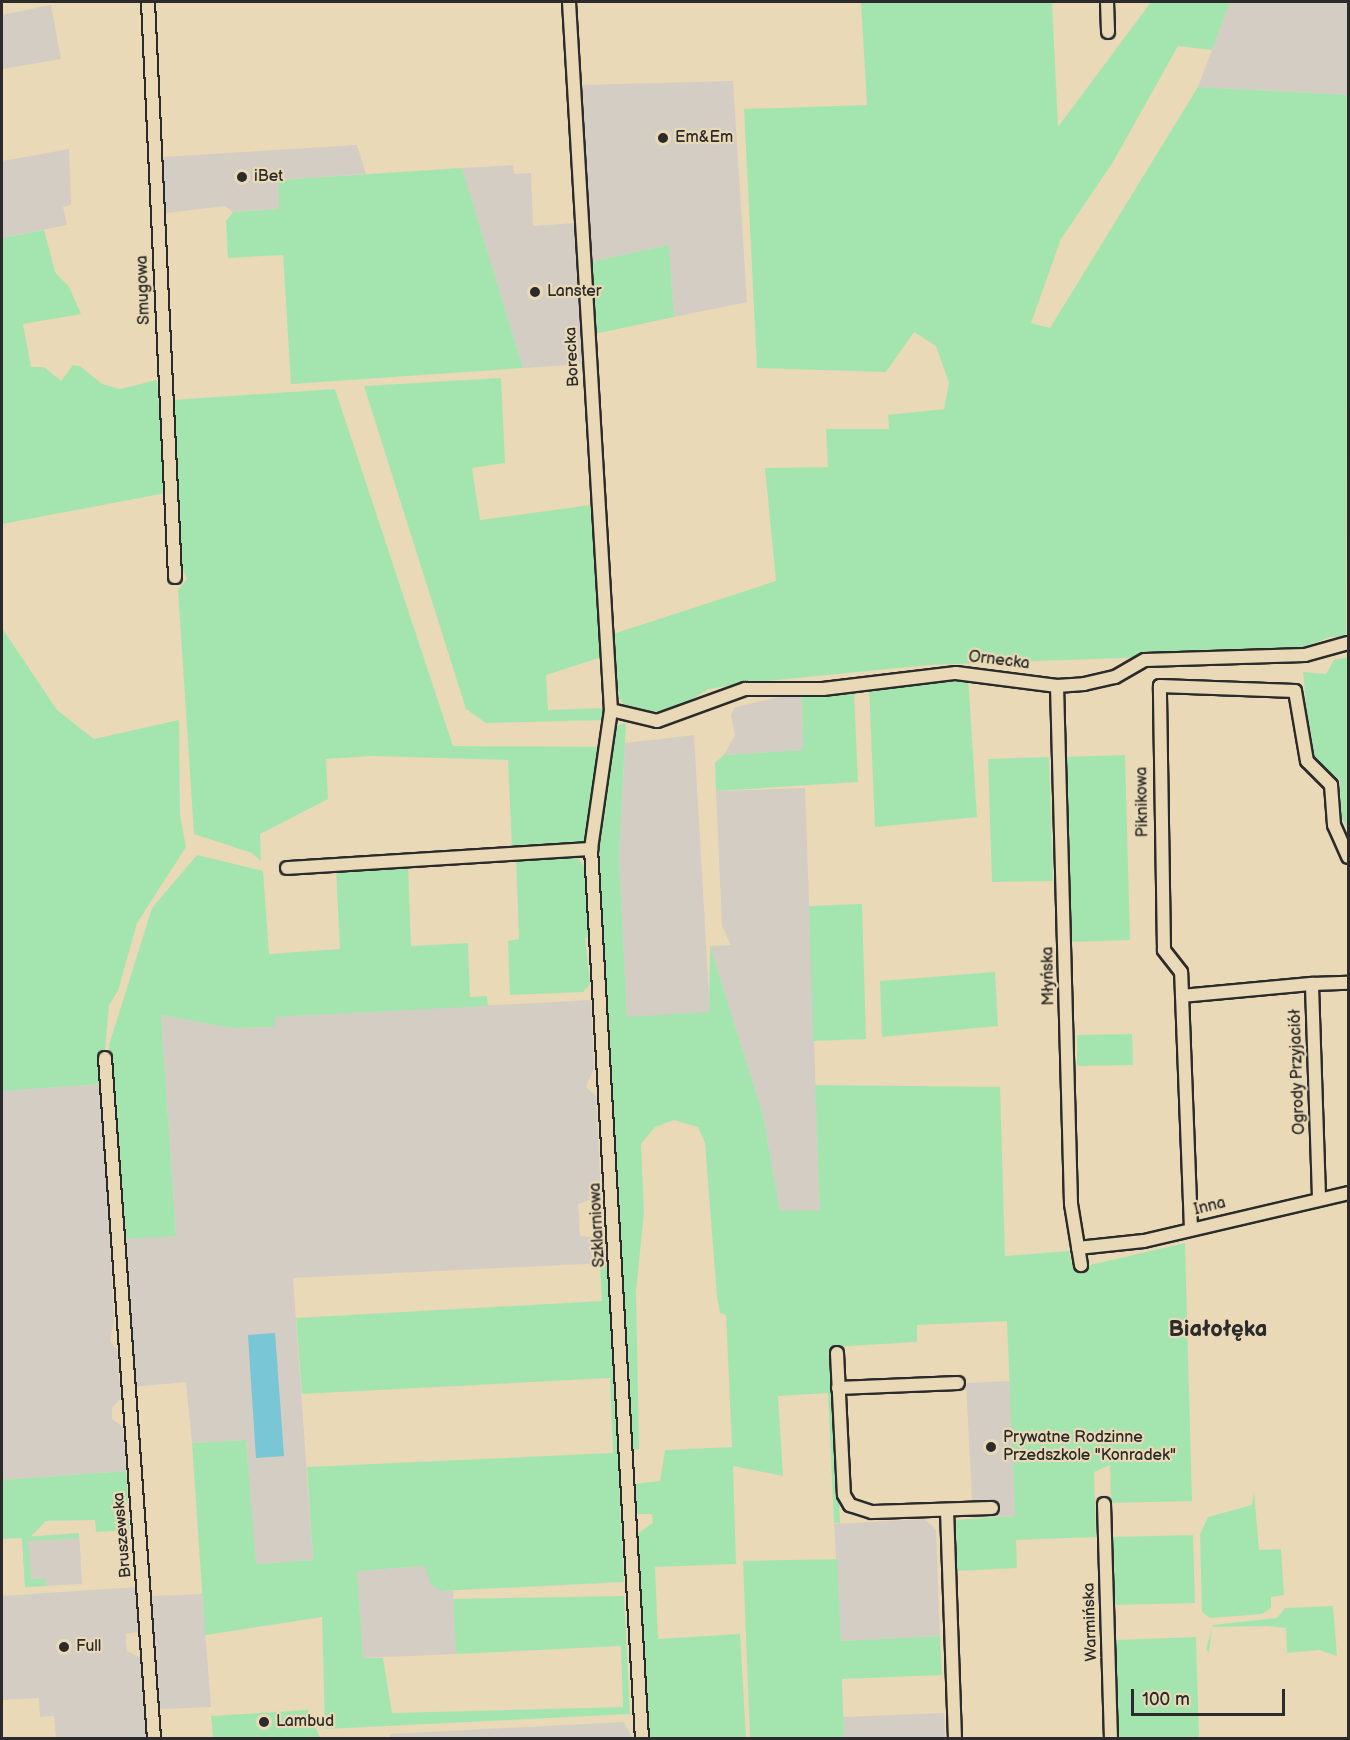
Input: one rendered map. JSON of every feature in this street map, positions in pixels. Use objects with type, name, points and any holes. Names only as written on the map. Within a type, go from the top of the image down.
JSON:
[{"type":"street","name":"Smugowa","points":[[147,2],[175,577]]},
{"type":"street","name":"Borecka","points":[[569,2],[611,711]]},
{"type":"street","points":[[1107,2],[1108,32]]},
{"type":"street","name":"Ornecka","points":[[611,711],[657,721],[745,689],[823,688],[972,672],[1056,686],[1101,682],[1145,660],[1305,655],[1348,643]]},
{"type":"street","name":"Młyńska","points":[[1056,686],[1071,1204],[1081,1265]]},
{"type":"street","name":"Piknikowa","points":[[1191,1229],[1180,968],[1164,950],[1160,686],[1295,690],[1307,760],[1331,785],[1334,825],[1348,857]]},
{"type":"street","name":"Szklarniowa","points":[[611,711],[591,849],[642,1738]]},
{"type":"street","points":[[287,868],[591,849]]},
{"type":"street","points":[[1182,996],[1312,984],[1348,983]]},
{"type":"street","name":"Ogrody Przyjaciół","points":[[1312,984],[1319,1197]]},
{"type":"street","name":"Bruszewska","points":[[105,1058],[122,1330],[154,1738]]},
{"type":"street","name":"Inna","points":[[1078,1248],[1191,1229],[1319,1197],[1348,1193]]},
{"type":"street","points":[[837,1353],[844,1495],[850,1505],[873,1512],[992,1508]]},
{"type":"street","points":[[838,1388],[958,1383]]},
{"type":"street","name":"Warmińska","points":[[1104,1504],[1111,1738]]},
{"type":"street","points":[[947,1510],[954,1738]]},
{"type":"shaded area","points":[[1230,2],[1348,2],[1348,95],[1198,87]]},
{"type":"shaded area","points":[[51,5],[61,59],[2,69],[2,15]]},
{"type":"shaded area","points":[[733,81],[747,302],[674,317],[669,245],[590,262],[579,85]]},
{"type":"shaded area","name":"iBet","points":[[357,145],[366,174],[278,180],[279,209],[233,212],[225,206],[166,213],[162,157]]},
{"type":"shaded area","points":[[69,149],[71,205],[63,207],[67,225],[2,238],[2,161]]},
{"type":"shaded area","points":[[513,165],[514,174],[531,173],[533,226],[575,223],[583,364],[523,368],[462,168]]},
{"type":"shaded area","points":[[802,692],[803,750],[724,755],[735,735],[731,715],[735,707]]},
{"type":"shaded area","points":[[694,735],[710,1013],[627,1018],[619,857],[625,743]]},
{"type":"shaded area","points":[[805,788],[820,1211],[780,1211],[763,1115],[710,946],[731,945],[722,926],[716,791]]},
{"type":"shaded area","points":[[591,1000],[594,1068],[586,1087],[596,1096],[601,1196],[578,1204],[580,1236],[600,1238],[604,1263],[293,1278],[313,1560],[255,1564],[246,1440],[192,1443],[186,1382],[132,1387],[121,1239],[176,1235],[161,1015],[231,1028],[275,1027],[274,1017]]},
{"type":"shaded area","points":[[102,1084],[114,1322],[110,1341],[117,1350],[121,1398],[112,1408],[112,1419],[123,1427],[126,1471],[2,1480],[2,1091]]},
{"type":"shaded area","name":"Prywatne Rodzinne Przedszkole \"Konradek\"","points":[[1010,1381],[1015,1516],[973,1518],[966,1383]]},
{"type":"shaded area","points":[[925,1519],[936,1530],[940,1636],[841,1641],[834,1524]]},
{"type":"shaded area","points":[[79,1533],[82,1584],[25,1587],[22,1537]]},
{"type":"shaded area","points":[[425,1566],[440,1591],[453,1591],[456,1654],[363,1658],[357,1571]]},
{"type":"shaded area","name":"Full","points":[[137,1587],[142,1631],[126,1634],[126,1643],[127,1651],[145,1660],[146,1738],[56,1738],[54,1716],[40,1717],[39,1698],[2,1700],[2,1596]]},
{"type":"shaded area","points":[[202,1594],[211,1707],[160,1709],[152,1596]]},
{"type":"shaded area","points":[[944,1713],[945,1738],[844,1738],[843,1717]]},
{"type":"shaded area","points":[[624,1722],[632,1738],[390,1738],[390,1734]]},
{"type":"green space","points":[[861,2],[1052,2],[1058,127],[1151,2],[1230,2],[1212,50],[1178,46],[1113,162],[1061,239],[1031,323],[1050,328],[1198,87],[1348,95],[1346,637],[1330,637],[1291,652],[928,665],[746,683],[709,689],[673,710],[630,713],[619,698],[613,634],[776,581],[765,468],[828,467],[826,429],[889,429],[888,415],[944,409],[949,383],[936,346],[914,332],[886,372],[757,368],[744,109],[867,105]]},
{"type":"green space","points":[[462,168],[523,368],[291,384],[283,255],[228,258],[226,221],[233,212],[279,209],[278,180]]},
{"type":"green space","points":[[44,230],[55,272],[69,287],[81,314],[23,324],[31,367],[44,367],[61,381],[73,365],[80,366],[102,384],[120,389],[157,380],[166,493],[2,524],[2,238]]},
{"type":"green space","points":[[669,245],[674,317],[595,334],[590,262]]},
{"type":"green space","points":[[501,378],[505,463],[472,468],[480,520],[591,505],[602,657],[546,675],[548,710],[606,708],[606,720],[486,723],[466,709],[364,386]]},
{"type":"green space","points":[[335,389],[453,746],[603,747],[584,843],[512,847],[508,760],[372,756],[326,759],[328,799],[260,834],[261,861],[252,853],[194,834],[178,590],[187,579],[180,564],[172,400]]},
{"type":"green space","points":[[2,628],[57,710],[94,739],[179,720],[180,815],[186,847],[137,923],[118,991],[109,1005],[102,1084],[2,1091]]},
{"type":"green space","points":[[1348,657],[1348,830],[1341,816],[1340,780],[1311,756],[1303,672],[1326,674],[1334,660]]},
{"type":"green space","points":[[968,676],[977,817],[875,827],[869,687]]},
{"type":"green space","points":[[854,691],[858,782],[716,791],[715,763],[724,755],[803,750],[802,692]]},
{"type":"green space","points":[[626,723],[619,857],[627,1017],[709,1012],[710,946],[763,1115],[780,1211],[820,1210],[815,1085],[1000,1087],[1005,1256],[1069,1251],[1073,1269],[1185,1243],[1192,1501],[1111,1503],[1110,1465],[1094,1472],[1096,1537],[1016,1540],[1017,1568],[955,1571],[953,1520],[1015,1516],[1007,1321],[917,1325],[917,1342],[832,1347],[840,1523],[834,1523],[828,1393],[778,1396],[783,1476],[733,1466],[736,1564],[655,1567],[658,1639],[740,1634],[746,1738],[648,1738],[637,1534],[653,1523],[652,1514],[635,1514],[633,1484],[660,1481],[665,1450],[732,1447],[726,1315],[720,1313],[717,1297],[705,1143],[698,1127],[674,1120],[655,1127],[641,1144],[644,1213],[636,1291],[639,1449],[631,1450],[597,858],[616,726]]},
{"type":"green space","points":[[1125,755],[1130,940],[1071,942],[1065,757]]},
{"type":"green space","points":[[1049,757],[1053,881],[992,882],[988,759]]},
{"type":"green space","points":[[197,855],[263,871],[269,954],[340,949],[336,869],[408,866],[411,946],[468,943],[470,997],[487,996],[488,1006],[275,1017],[275,1027],[231,1028],[161,1015],[176,1236],[121,1239],[109,1045],[152,908]]},
{"type":"green space","points":[[576,857],[589,871],[592,937],[585,938],[590,984],[583,992],[510,995],[508,941],[519,939],[516,859]]},
{"type":"green space","points":[[862,904],[866,1039],[813,1041],[809,906]]},
{"type":"green space","points":[[995,972],[998,1026],[882,1037],[880,981]]},
{"type":"green space","points":[[1132,1034],[1133,1065],[1077,1066],[1077,1035]]},
{"type":"green space","points":[[600,1263],[608,1263],[624,1582],[440,1591],[430,1583],[425,1566],[357,1571],[363,1658],[383,1658],[392,1713],[623,1707],[621,1646],[456,1654],[453,1599],[624,1596],[630,1714],[325,1729],[322,1617],[205,1635],[192,1443],[246,1440],[256,1564],[313,1560],[307,1467],[613,1453],[610,1378],[302,1394],[296,1318],[602,1301]]},
{"type":"green space","points":[[126,1471],[128,1501],[120,1514],[129,1519],[129,1530],[96,1532],[95,1520],[46,1521],[30,1537],[79,1533],[79,1538],[28,1541],[31,1579],[46,1579],[46,1586],[25,1587],[22,1538],[2,1539],[2,1480]]},
{"type":"green space","points":[[1254,1492],[1259,1550],[1281,1549],[1284,1595],[1271,1597],[1271,1608],[1262,1614],[1210,1618],[1202,1612],[1200,1534],[1208,1517],[1252,1505]]},
{"type":"green space","points":[[1193,1535],[1195,1603],[1114,1605],[1112,1537]]},
{"type":"green space","points":[[837,1559],[841,1641],[940,1636],[942,1675],[842,1679],[844,1738],[750,1738],[743,1561]]},
{"type":"green space","points":[[1333,1606],[1337,1656],[1319,1650],[1287,1653],[1286,1628],[1212,1627],[1213,1625],[1277,1618],[1285,1608]]},
{"type":"green space","points":[[1212,1629],[1209,1653],[1206,1649]]},
{"type":"green space","points":[[1196,1637],[1199,1738],[1117,1738],[1115,1640]]},
{"type":"green space","name":"Lambud","points":[[308,1710],[320,1738],[213,1738],[211,1716]]},
{"type":"water","points":[[275,1333],[284,1456],[256,1458],[248,1335]]},
{"type":"place","name":"Em&Em","points":[[663,138]]},
{"type":"place","name":"iBet","points":[[242,177]]},
{"type":"place","name":"Lanster","points":[[535,292]]},
{"type":"place","name":"Prywatne Rodzinne Przedszkole \"Konradek\"","points":[[991,1447]]},
{"type":"place","name":"Full","points":[[64,1647]]},
{"type":"place","name":"Lambud","points":[[264,1722]]},
{"type":"district","name":"Białołęka","points":[[1218,1330]]}]
